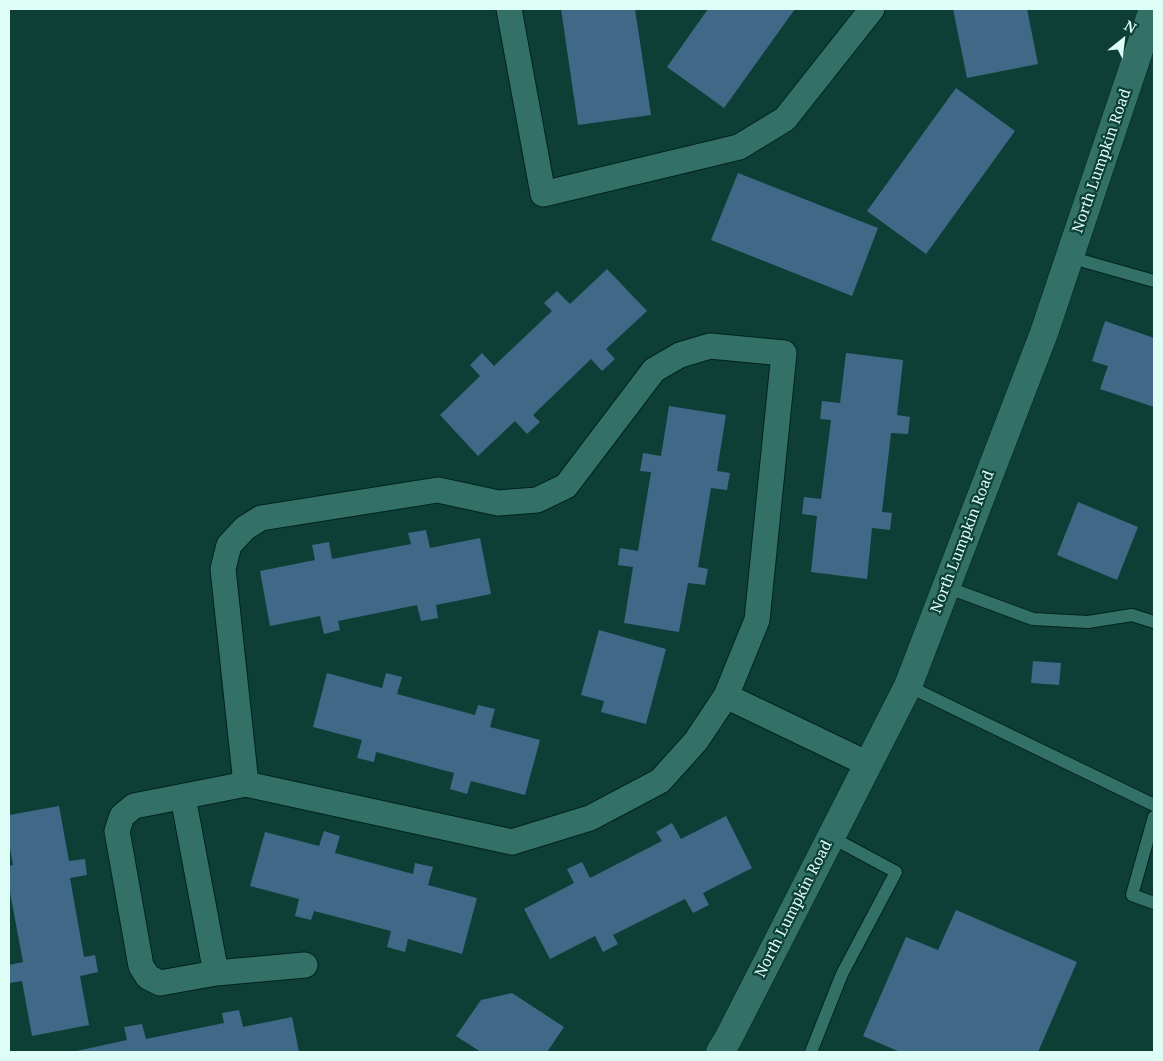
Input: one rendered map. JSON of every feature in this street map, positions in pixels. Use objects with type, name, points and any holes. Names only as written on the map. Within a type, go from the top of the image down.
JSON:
[{"type":"street","points":[[509,9],[543,194],[739,146],[785,119],[872,9]]},
{"type":"street","name":"North Lumpkin Road","points":[[720,1052],[908,686],[1044,333],[1153,9]]},
{"type":"street","points":[[246,784],[223,569],[229,545],[245,528],[261,518],[438,490],[498,503],[537,500],[566,486],[654,370],[680,355],[710,346],[784,353],[757,620],[726,696],[696,741],[660,781],[590,818],[512,842],[246,784],[134,806],[122,816],[117,831],[141,966],[148,977],[160,983],[216,973],[305,964]]},
{"type":"street","points":[[726,696],[868,764]]},
{"type":"street","points":[[183,796],[216,973]]},
{"type":"lane","points":[[1069,257],[1154,281]]},
{"type":"lane","points":[[946,587],[1034,619],[1088,622],[1132,615],[1154,622]]},
{"type":"lane","points":[[908,686],[1154,805]]},
{"type":"lane","points":[[1154,817],[1132,895],[1154,903]]},
{"type":"lane","points":[[811,1052],[842,974],[896,872],[831,837]]},
{"type":"building","points":[[561,9],[635,9],[651,115],[578,125]]},
{"type":"building","points":[[708,9],[795,9],[724,108],[667,67]]},
{"type":"building","points":[[953,9],[1027,9],[1038,64],[967,78]]},
{"type":"building","points":[[956,88],[1015,131],[926,254],[867,211]]},
{"type":"building","points":[[738,173],[878,228],[852,296],[711,240]]},
{"type":"building","points":[[607,269],[647,311],[606,349],[615,359],[602,371],[591,359],[533,415],[540,422],[527,434],[515,421],[478,456],[440,415],[480,376],[470,365],[482,353],[494,366],[552,311],[544,303],[557,291],[570,304]]},
{"type":"building","points":[[1105,321],[1154,338],[1154,407],[1100,389],[1108,366],[1092,361]]},
{"type":"building","points":[[846,353],[903,360],[897,415],[910,417],[908,434],[891,433],[882,512],[892,513],[890,530],[872,528],[867,579],[811,572],[817,516],[802,514],[804,497],[821,499],[831,420],[820,419],[822,401],[840,403]]},
{"type":"building","points":[[669,406],[726,415],[717,471],[730,473],[727,490],[711,488],[698,567],[708,569],[705,585],[688,583],[679,632],[624,623],[633,567],[618,565],[620,548],[638,551],[651,472],[640,471],[643,453],[661,456]]},
{"type":"building","points":[[1078,502],[1138,527],[1117,580],[1057,555]]},
{"type":"building","points":[[426,530],[430,548],[480,538],[491,594],[436,605],[438,618],[421,621],[417,605],[338,621],[340,630],[324,634],[320,616],[270,626],[260,571],[315,560],[312,545],[329,542],[332,559],[411,544],[408,533]]},
{"type":"building","points":[[599,630],[666,649],[646,724],[601,712],[604,701],[581,695]]},
{"type":"building","points":[[1033,661],[1061,663],[1059,685],[1031,683]]},
{"type":"building","points":[[327,673],[382,688],[386,673],[402,677],[397,694],[475,715],[478,705],[495,709],[490,727],[540,740],[525,795],[471,781],[467,794],[450,789],[454,773],[376,752],[374,762],[357,758],[362,740],[313,727]]},
{"type":"building","points":[[59,806],[69,861],[85,859],[87,875],[70,878],[84,957],[95,955],[98,972],[80,976],[89,1025],[32,1036],[22,981],[10,983],[9,978],[9,965],[23,962],[9,887],[9,866],[13,865],[9,843],[9,815]]},
{"type":"building","points":[[726,816],[752,868],[703,893],[709,905],[693,913],[685,899],[613,935],[618,944],[603,952],[595,936],[550,959],[524,909],[574,883],[567,869],[582,862],[590,878],[662,841],[656,832],[672,823],[681,839]]},
{"type":"building","points":[[324,831],[340,836],[335,853],[413,874],[415,863],[433,867],[428,885],[477,898],[462,954],[408,939],[405,952],[387,947],[391,931],[314,911],[311,920],[295,916],[299,899],[250,886],[265,832],[319,846]]},
{"type":"building","points":[[956,910],[1077,962],[1038,1052],[900,1052],[863,1036],[906,937],[938,950]]},
{"type":"building","points":[[512,993],[564,1027],[547,1052],[481,1052],[456,1036],[481,1000]]},
{"type":"building","points":[[239,1010],[243,1027],[292,1017],[299,1052],[72,1052],[127,1040],[124,1027],[142,1024],[146,1039],[224,1023],[222,1013]]}]
